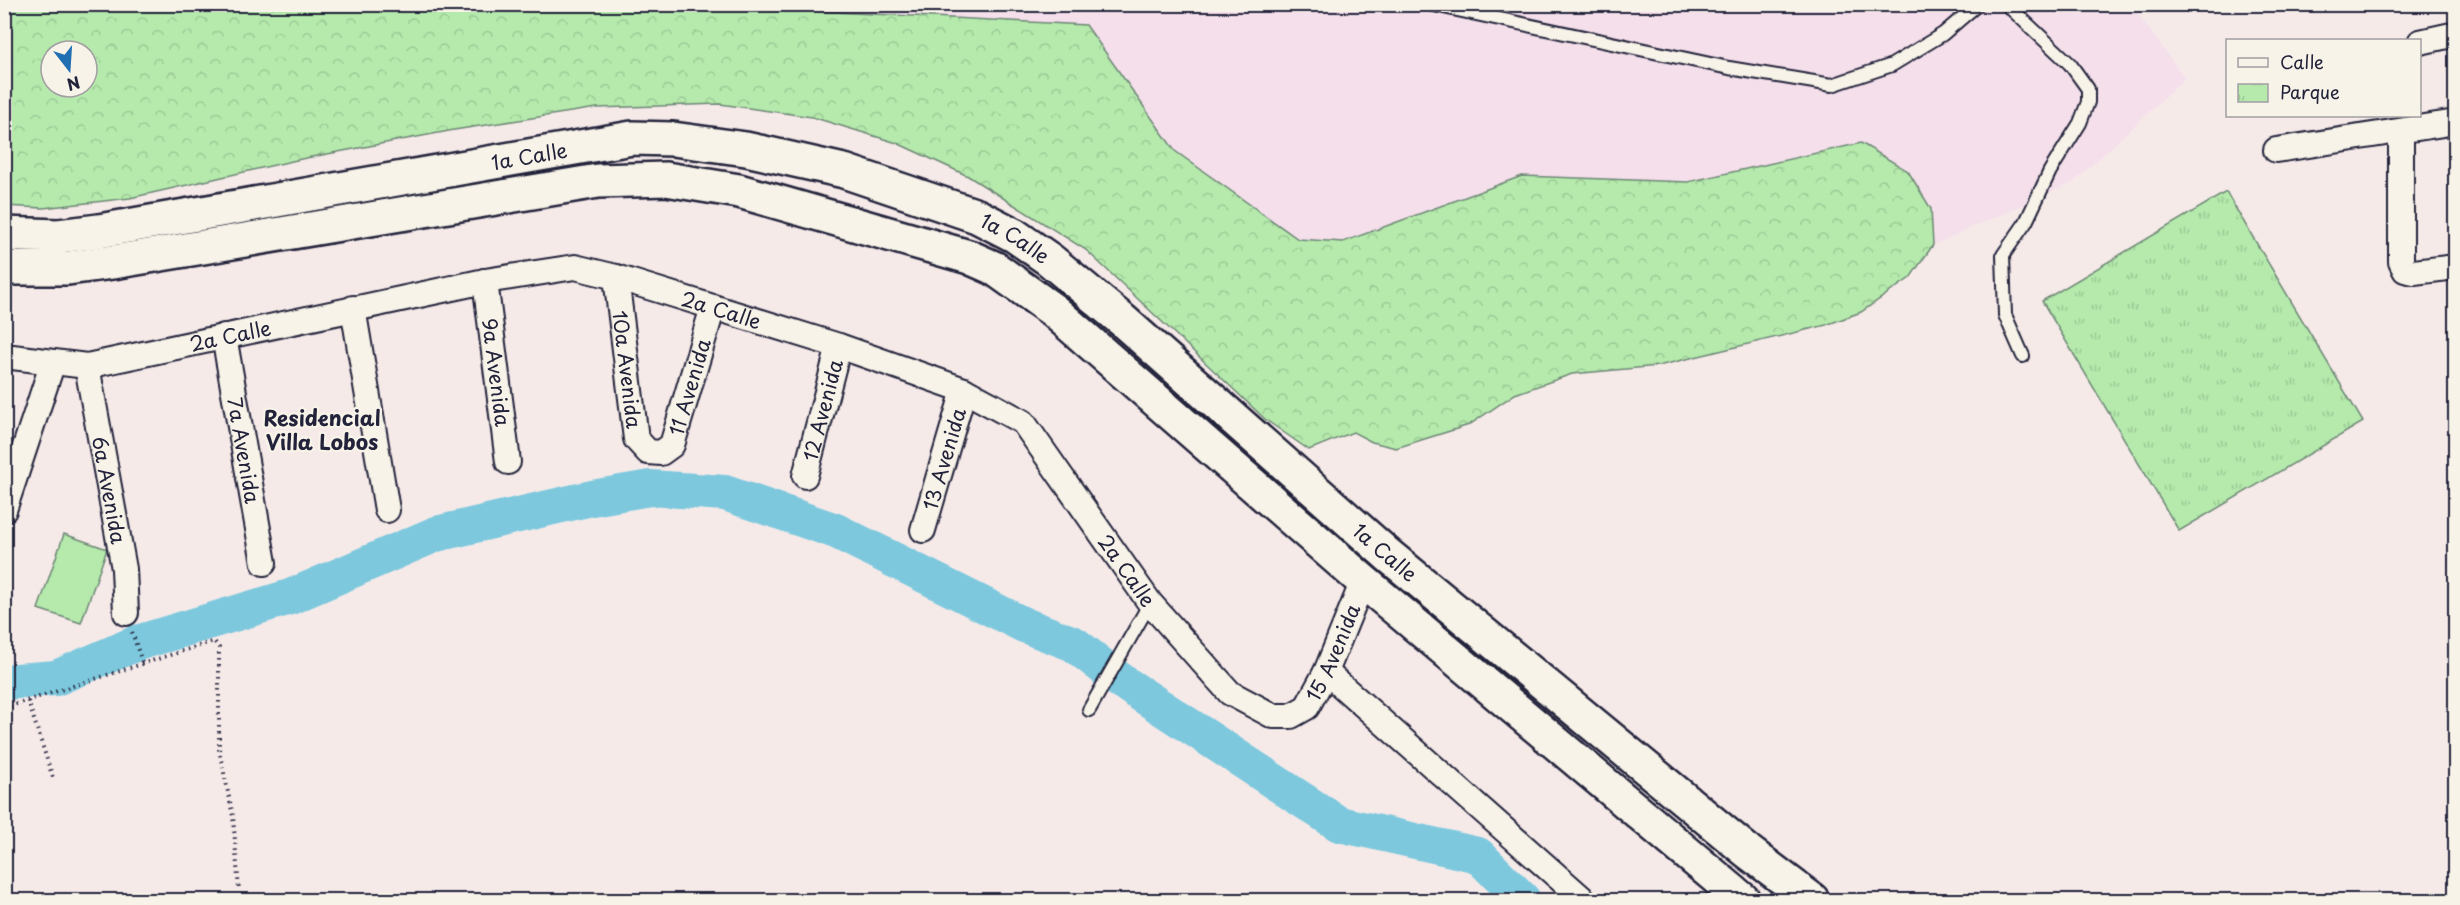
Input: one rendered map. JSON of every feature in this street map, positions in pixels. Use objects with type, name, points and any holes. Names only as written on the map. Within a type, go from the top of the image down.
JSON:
[{"type":"main road","name":"1a Calle","points":[[4,234],[58,236],[99,231],[633,138],[673,139],[746,149],[844,171],[977,216],[1014,235],[1086,290],[1388,555],[1747,851],[1812,900]]},
{"type":"main road","name":"1a Calle","points":[[4,268],[68,268],[113,262],[598,181],[666,179],[739,191],[969,257],[994,268],[1090,342],[1364,580],[1743,900]]},
{"type":"street","points":[[2421,42],[2456,34]]},
{"type":"street","points":[[2276,150],[2456,122]]},
{"type":"street","points":[[2401,131],[2401,262],[2405,270],[2414,272],[2456,267]]},
{"type":"street","name":"2a Calle","points":[[4,356],[87,366],[485,281],[575,267],[616,277],[839,346],[964,390],[1023,422],[1150,603],[1230,693],[1264,713],[1282,717],[1291,716]]},
{"type":"street","name":"10a Avenida","points":[[616,277],[636,439],[644,450],[652,453]]},
{"type":"street","name":"9a Avenida","points":[[485,281],[508,462]]},
{"type":"street","name":"11 Avenida","points":[[652,453],[666,451],[672,445],[713,307]]},
{"type":"street","points":[[353,308],[387,510]]},
{"type":"street","name":"7a Avenida","points":[[224,336],[264,563]]},
{"type":"street","name":"12 Avenida","points":[[804,476],[839,346]]},
{"type":"street","points":[[4,510],[53,362]]},
{"type":"street","name":"6a Avenida","points":[[87,366],[124,569],[129,620]]},
{"type":"street","name":"13 Avenida","points":[[923,530],[964,390]]},
{"type":"street","name":"15 Avenida","points":[[1291,716],[1307,707],[1326,672],[1364,580]]},
{"type":"street","points":[[1326,672],[1584,900]]},
{"type":"lane","points":[[1429,4],[1729,68],[1832,85],[1892,65],[1943,34],[1978,4]]},
{"type":"lane","points":[[2007,4],[2070,64],[2088,88],[2088,102],[2079,123],[2050,171],[2026,222],[2003,255],[2005,315],[2024,356]]},
{"type":"lane","points":[[1089,710],[1150,603]]},
{"type":"path","points":[[129,620],[143,665]]},
{"type":"path","points":[[4,708],[214,641],[219,648],[219,749],[233,816],[239,890]]},
{"type":"path","points":[[28,701],[53,778]]},
{"type":"shaded area","points":[[699,5],[2131,5],[2185,78],[2074,182],[1933,245],[1931,209],[1861,143],[1688,182],[1522,176],[1343,242],[1298,239],[1175,151],[1086,25]]},
{"type":"green space","points":[[5,5],[699,5],[1086,25],[1175,151],[1298,239],[1343,242],[1522,176],[1688,182],[1861,143],[1908,171],[1931,209],[1933,245],[1910,278],[1861,312],[1826,325],[1658,366],[1572,374],[1515,394],[1469,425],[1396,448],[1372,442],[1353,432],[1309,450],[1266,420],[1086,250],[968,176],[897,143],[812,117],[720,104],[597,108],[454,130],[301,159],[130,198],[43,208],[5,206]]},
{"type":"green space","points":[[2226,192],[2363,422],[2179,531],[2042,301]]},
{"type":"green space","points":[[64,534],[107,549],[81,623],[38,609]]},
{"type":"waterway","points":[[4,682],[56,678],[137,643],[290,597],[436,534],[592,498],[650,488],[725,493],[836,531],[1024,625],[1074,644],[1121,681],[1339,824],[1478,855],[1523,900]]},
{"type":"district","name":"Residencial Villa Lobos","points":[[322,429]]}]
